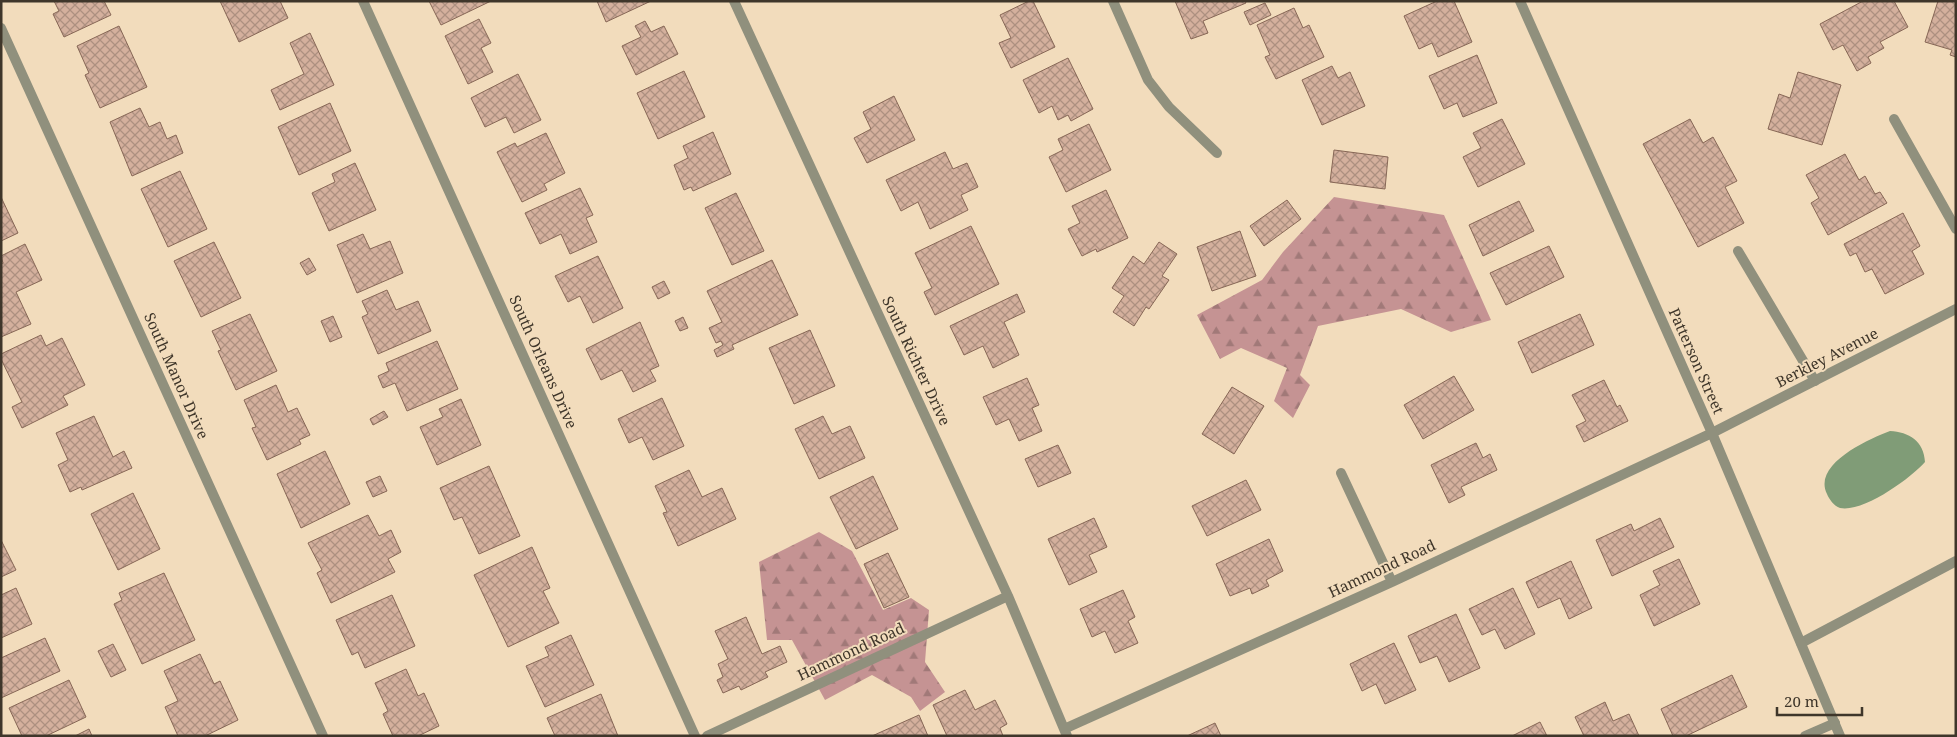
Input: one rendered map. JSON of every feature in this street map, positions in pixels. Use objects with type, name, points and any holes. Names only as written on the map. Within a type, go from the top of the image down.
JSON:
[{"type":"street","name":"South Orleans Drive","points":[[363,1],[695,736]]},
{"type":"street","name":"South Richter Drive","points":[[734,1],[1008,596],[1065,732]]},
{"type":"street","points":[[1113,1],[1148,80],[1170,107],[1217,153]]},
{"type":"street","name":"Patterson Street","points":[[1520,1],[1712,434],[1840,736]]},
{"type":"street","name":"South Manor Drive","points":[[1,28],[323,736]]},
{"type":"street","points":[[1894,119],[1956,229]]},
{"type":"street","points":[[1738,252],[1815,380]]},
{"type":"street","name":"Berkley Avenue","points":[[1712,434],[1956,309]]},
{"type":"street","name":"Hammond Road","points":[[1065,732],[1712,434]]},
{"type":"street","points":[[1341,473],[1392,582]]},
{"type":"street","points":[[1801,643],[1956,561]]},
{"type":"street","name":"Hammond Road","points":[[707,736],[1008,596]]},
{"type":"street","points":[[1805,736],[1835,722]]},
{"type":"green space","points":[[1334,197],[1444,215],[1491,320],[1451,332],[1401,309],[1318,326],[1300,375],[1310,385],[1293,418],[1274,401],[1287,368],[1241,348],[1220,359],[1197,315],[1262,280],[1283,252]]},
{"type":"green space","points":[[819,532],[852,551],[883,610],[911,598],[929,610],[925,662],[945,692],[920,711],[911,697],[872,675],[825,700],[792,640],[767,640],[759,562]]},
{"type":"shaded area","points":[[1890,431],[1903,433],[1914,439],[1922,448],[1925,462],[1909,477],[1873,500],[1850,508],[1836,506],[1827,494],[1825,483],[1828,473],[1835,463],[1845,454],[1869,440]]},
{"type":"building","points":[[54,1],[104,1],[111,15],[64,37],[53,14],[59,11]]},
{"type":"building","points":[[220,1],[280,1],[288,18],[239,42]]},
{"type":"building","points":[[429,1],[491,1],[441,25]]},
{"type":"building","points":[[597,1],[651,1],[606,22]]},
{"type":"building","points":[[1029,1],[1033,1],[1055,47],[1011,68],[999,43],[1011,38],[1000,15]]},
{"type":"building","points":[[1175,1],[1245,1],[1246,3],[1203,21],[1208,33],[1191,39]]},
{"type":"building","points":[[1437,1],[1454,1],[1472,42],[1438,57],[1432,43],[1419,49],[1404,16]]},
{"type":"building","points":[[1863,1],[1894,1],[1908,27],[1880,42],[1884,48],[1868,57],[1871,63],[1857,71],[1843,45],[1833,50],[1820,24]]},
{"type":"building","points":[[1938,1],[1956,1],[1956,57],[1950,55],[1952,50],[1925,42]]},
{"type":"building","points":[[1265,3],[1271,15],[1250,25],[1244,12]]},
{"type":"building","points":[[1294,8],[1303,28],[1309,25],[1324,57],[1276,79],[1265,57],[1270,55],[1257,25]]},
{"type":"building","points":[[479,19],[491,43],[481,48],[493,72],[468,84],[445,36]]},
{"type":"building","points":[[645,21],[651,32],[664,26],[678,54],[636,75],[622,46],[641,37],[635,26]]},
{"type":"building","points":[[119,26],[147,87],[100,108],[85,75],[89,73],[77,46]]},
{"type":"building","points":[[310,33],[334,85],[280,110],[271,90],[304,74],[290,43]]},
{"type":"building","points":[[1477,55],[1497,103],[1463,117],[1457,103],[1444,109],[1429,76]]},
{"type":"building","points":[[1068,58],[1093,109],[1071,121],[1068,115],[1058,120],[1052,106],[1039,113],[1023,80]]},
{"type":"building","points":[[1332,66],[1338,78],[1350,72],[1365,106],[1322,125],[1302,80]]},
{"type":"building","points":[[684,71],[705,117],[658,139],[637,93]]},
{"type":"building","points":[[1798,72],[1841,85],[1822,145],[1768,129],[1779,94],[1790,98]]},
{"type":"building","points":[[518,74],[541,120],[514,133],[506,117],[485,127],[471,98]]},
{"type":"building","points":[[894,96],[915,140],[867,163],[854,138],[871,129],[863,112]]},
{"type":"building","points":[[330,103],[351,151],[299,175],[278,127]]},
{"type":"building","points":[[140,108],[149,127],[160,122],[167,139],[176,135],[183,153],[132,176],[110,122]]},
{"type":"building","points":[[1502,119],[1525,164],[1478,187],[1463,157],[1481,148],[1473,133]]},
{"type":"building","points":[[1690,119],[1703,143],[1713,137],[1737,181],[1725,187],[1744,223],[1698,247],[1643,144]]},
{"type":"building","points":[[1089,124],[1111,170],[1066,192],[1049,157],[1063,150],[1058,139]]},
{"type":"building","points":[[713,132],[731,174],[693,191],[691,187],[684,190],[674,165],[688,158],[683,146]]},
{"type":"building","points":[[546,133],[565,173],[544,184],[547,190],[522,202],[497,152],[515,143],[517,147]]},
{"type":"building","points":[[1334,150],[1388,157],[1385,189],[1330,182]]},
{"type":"building","points":[[945,152],[953,169],[967,163],[978,187],[961,195],[968,210],[930,229],[918,202],[901,211],[886,180]]},
{"type":"building","points":[[1845,154],[1859,180],[1865,176],[1875,194],[1880,192],[1887,203],[1828,235],[1811,203],[1819,198],[1806,175]]},
{"type":"building","points":[[355,163],[376,210],[329,231],[312,193],[335,182],[332,174]]},
{"type":"building","points":[[180,171],[207,229],[168,247],[141,189]]},
{"type":"building","points":[[580,188],[593,215],[586,218],[597,242],[570,254],[561,234],[540,244],[525,213]]},
{"type":"building","points":[[1106,190],[1128,238],[1097,252],[1096,249],[1082,256],[1068,229],[1080,223],[1072,206]]},
{"type":"building","points":[[736,193],[764,251],[732,265],[705,208]]},
{"type":"building","points":[[1,197],[18,233],[1,241]]},
{"type":"building","points":[[1287,200],[1301,219],[1264,246],[1250,226]]},
{"type":"building","points":[[1519,201],[1534,231],[1483,256],[1469,225]]},
{"type":"building","points":[[1903,213],[1920,246],[1912,251],[1924,274],[1885,294],[1872,269],[1865,272],[1856,253],[1850,256],[1844,244]]},
{"type":"building","points":[[971,226],[999,284],[935,315],[924,292],[932,288],[915,253]]},
{"type":"building","points":[[1240,231],[1256,276],[1212,291],[1197,247]]},
{"type":"building","points":[[363,234],[370,249],[390,241],[403,273],[357,293],[337,245]]},
{"type":"building","points":[[214,242],[241,298],[201,317],[174,261]]},
{"type":"building","points":[[1159,242],[1177,254],[1162,276],[1169,280],[1149,309],[1146,307],[1134,326],[1113,312],[1124,296],[1112,288],[1133,256],[1144,264]]},
{"type":"building","points":[[25,244],[42,280],[16,292],[31,324],[1,337],[1,264],[3,263],[1,256]]},
{"type":"building","points":[[1549,246],[1564,277],[1506,305],[1490,273]]},
{"type":"building","points":[[598,256],[623,308],[593,323],[580,296],[568,302],[555,276]]},
{"type":"building","points":[[309,258],[316,270],[307,275],[300,263]]},
{"type":"building","points":[[772,260],[798,315],[732,345],[734,349],[717,357],[714,350],[723,345],[721,341],[716,343],[709,328],[722,322],[707,291]]},
{"type":"building","points":[[664,281],[670,293],[658,299],[652,287]]},
{"type":"building","points":[[387,290],[396,310],[418,301],[431,331],[378,354],[362,317],[368,314],[362,301]]},
{"type":"building","points":[[1017,294],[1025,312],[1004,322],[1019,355],[993,368],[983,346],[964,355],[950,326]]},
{"type":"building","points":[[250,314],[277,371],[236,390],[218,351],[221,350],[212,331]]},
{"type":"building","points":[[1580,314],[1594,345],[1532,373],[1518,342]]},
{"type":"building","points":[[333,316],[342,337],[330,342],[321,321]]},
{"type":"building","points":[[683,317],[688,328],[680,331],[675,321]]},
{"type":"building","points":[[640,322],[659,366],[650,370],[656,381],[633,392],[622,370],[601,380],[586,349]]},
{"type":"building","points":[[810,330],[835,386],[794,404],[769,348]]},
{"type":"building","points":[[41,335],[46,346],[62,338],[85,385],[63,396],[68,405],[22,428],[12,407],[22,402],[1,359],[1,354]]},
{"type":"building","points":[[437,341],[458,389],[407,411],[395,383],[383,388],[378,376],[389,371],[386,363]]},
{"type":"building","points":[[1454,376],[1474,410],[1423,439],[1404,405]]},
{"type":"building","points":[[1027,378],[1039,405],[1032,408],[1042,431],[1019,441],[1009,419],[996,425],[983,397]]},
{"type":"building","points":[[1604,380],[1617,407],[1620,405],[1628,421],[1584,442],[1576,426],[1586,421],[1572,395]]},
{"type":"building","points":[[276,385],[288,412],[297,408],[310,435],[299,440],[301,444],[267,460],[252,428],[256,427],[244,400]]},
{"type":"building","points":[[1232,387],[1264,406],[1234,454],[1202,434]]},
{"type":"building","points":[[662,398],[684,446],[653,460],[642,437],[629,443],[618,419]]},
{"type":"building","points":[[461,399],[481,445],[437,465],[420,427],[443,417],[439,409]]},
{"type":"building","points":[[384,411],[388,417],[373,425],[370,419]]},
{"type":"building","points":[[94,416],[113,457],[124,451],[132,468],[82,490],[81,487],[70,492],[58,465],[68,460],[56,433]]},
{"type":"building","points":[[823,416],[832,434],[850,426],[865,458],[819,479],[795,429]]},
{"type":"building","points":[[1476,443],[1483,458],[1490,454],[1497,470],[1461,487],[1465,495],[1449,503],[1431,465]]},
{"type":"building","points":[[1058,445],[1071,473],[1038,487],[1025,459]]},
{"type":"building","points":[[325,451],[350,504],[301,528],[277,474]]},
{"type":"building","points":[[489,466],[520,536],[479,554],[462,517],[454,520],[440,488]]},
{"type":"building","points":[[689,470],[702,497],[722,488],[736,519],[678,546],[663,513],[667,512],[655,486]]},
{"type":"building","points":[[380,476],[387,491],[373,497],[366,482]]},
{"type":"building","points":[[873,476],[898,529],[856,549],[830,497]]},
{"type":"building","points":[[1246,480],[1261,510],[1207,536],[1192,506]]},
{"type":"building","points":[[133,493],[160,549],[118,570],[91,514]]},
{"type":"building","points":[[368,515],[379,536],[391,530],[401,552],[388,559],[395,572],[331,603],[317,573],[322,570],[308,543]]},
{"type":"building","points":[[1094,518],[1107,547],[1089,555],[1097,572],[1069,585],[1048,539]]},
{"type":"building","points":[[1660,518],[1674,547],[1612,576],[1596,540],[1631,524],[1634,531]]},
{"type":"building","points":[[1269,539],[1283,571],[1266,580],[1269,586],[1252,594],[1250,588],[1230,596],[1216,564]]},
{"type":"building","points":[[1,540],[16,570],[1,577]]},
{"type":"building","points":[[532,547],[550,588],[543,591],[559,623],[508,647],[474,575]]},
{"type":"building","points":[[888,553],[909,597],[884,608],[864,564]]},
{"type":"building","points":[[1679,559],[1700,604],[1654,626],[1640,595],[1660,585],[1653,571]]},
{"type":"building","points":[[1571,561],[1592,608],[1569,619],[1560,598],[1538,608],[1526,582]]},
{"type":"building","points":[[164,573],[195,640],[142,664],[114,604],[122,600],[119,593]]},
{"type":"building","points":[[16,588],[32,624],[1,638],[1,595]]},
{"type":"building","points":[[1513,588],[1535,634],[1505,649],[1495,629],[1482,635],[1469,609]]},
{"type":"building","points":[[1123,590],[1135,617],[1128,621],[1138,643],[1115,653],[1105,631],[1092,637],[1080,609]]},
{"type":"building","points":[[392,595],[415,646],[365,668],[358,652],[352,655],[336,620]]},
{"type":"building","points":[[1456,614],[1480,668],[1449,682],[1437,656],[1420,663],[1408,636]]},
{"type":"building","points":[[746,617],[762,654],[780,646],[787,662],[765,672],[768,677],[741,690],[739,686],[723,693],[717,680],[723,677],[718,664],[728,659],[715,631]]},
{"type":"building","points":[[571,635],[594,685],[545,707],[526,666],[549,656],[545,647]]},
{"type":"building","points":[[45,638],[60,671],[1,698],[1,658]]},
{"type":"building","points":[[1394,643],[1416,690],[1385,704],[1376,684],[1362,691],[1350,664]]},
{"type":"building","points":[[113,644],[126,670],[111,677],[98,651]]},
{"type":"building","points":[[200,654],[214,684],[220,681],[238,720],[205,736],[178,736],[165,707],[178,701],[164,671]]},
{"type":"building","points":[[406,669],[418,696],[424,693],[439,726],[418,736],[393,736],[383,714],[388,711],[375,683]]},
{"type":"building","points":[[1732,675],[1747,707],[1686,736],[1673,736],[1661,709]]},
{"type":"building","points":[[69,680],[86,717],[46,736],[22,736],[9,708]]},
{"type":"building","points":[[965,690],[975,710],[995,700],[1007,724],[1000,728],[1003,736],[947,736],[933,705]]},
{"type":"building","points":[[601,694],[618,736],[555,736],[547,718]]},
{"type":"building","points":[[1605,702],[1613,721],[1629,714],[1639,736],[1584,736],[1575,717]]},
{"type":"building","points":[[919,715],[928,736],[872,736]]},
{"type":"building","points":[[1540,722],[1547,736],[1512,736]]},
{"type":"building","points":[[1215,723],[1221,736],[1187,736]]},
{"type":"building","points":[[89,729],[92,736],[75,736]]}]
